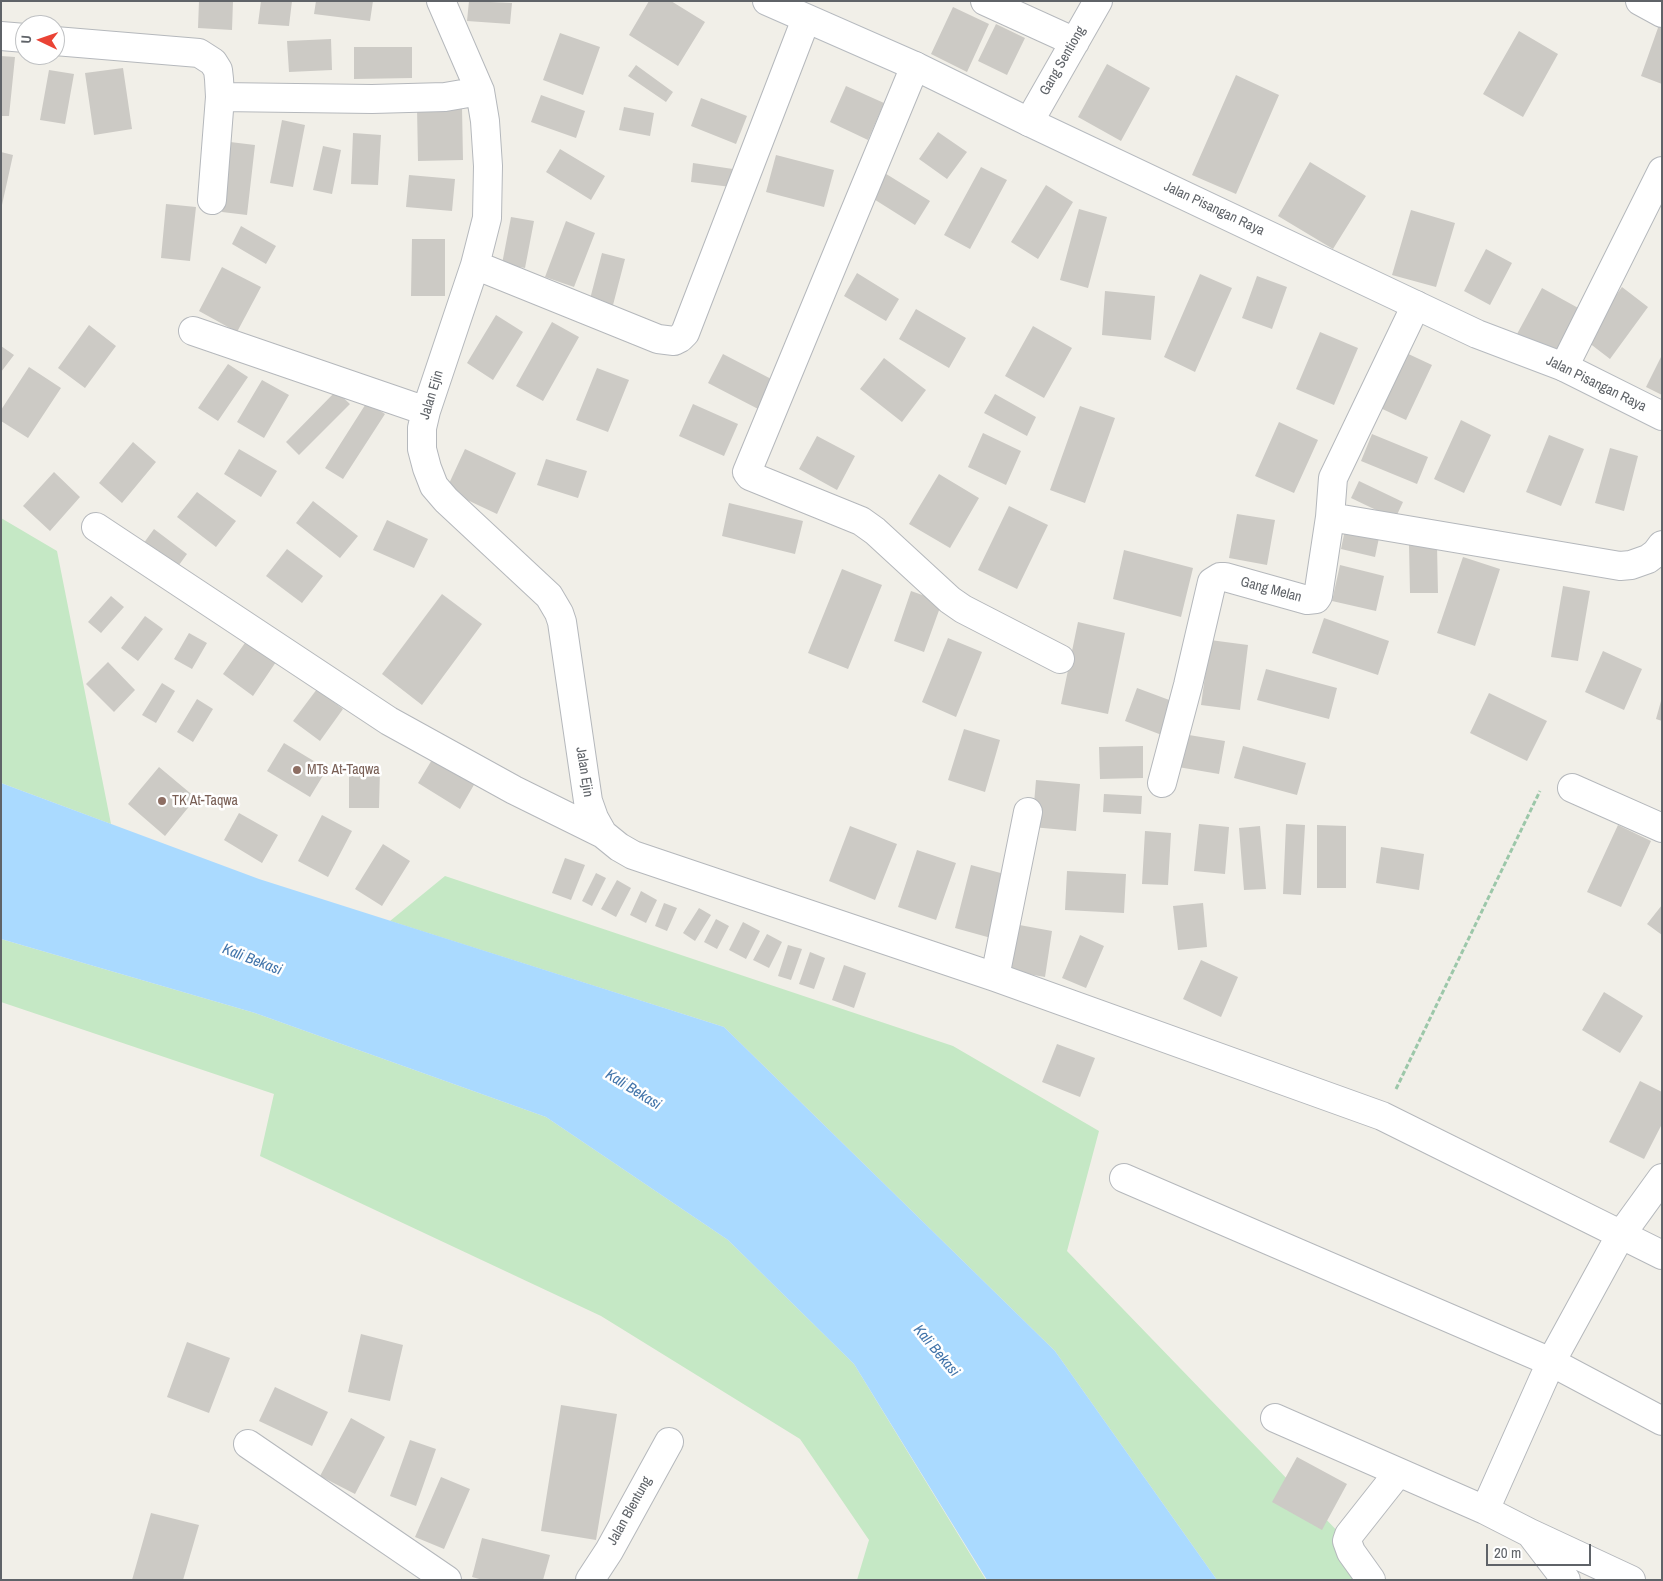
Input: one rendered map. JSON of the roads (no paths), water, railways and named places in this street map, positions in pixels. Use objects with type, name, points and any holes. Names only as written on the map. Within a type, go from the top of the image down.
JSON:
[{"type":"street","name":"Jalan Ejin","points":[[440,1],[480,91],[485,122],[488,166],[487,218],[475,265],[426,411],[422,428],[422,449],[434,486],[446,500],[549,596],[559,613],[562,622],[588,801],[594,818],[603,834]]},
{"type":"street","name":"Jalan Pisangan Raya","points":[[767,1],[915,66],[1477,334],[1564,366],[1662,416]]},
{"type":"street","points":[[985,1],[1075,42]]},
{"type":"street","name":"Gang Sentiong","points":[[1029,122],[1098,1]]},
{"type":"street","points":[[1640,1],[1662,13]]},
{"type":"street","points":[[475,265],[658,339],[674,341],[680,338],[686,333],[806,19]]},
{"type":"street","points":[[1,36],[15,37]]},
{"type":"street","points":[[65,42],[199,53],[213,62],[218,70],[220,97],[212,200]]},
{"type":"street","points":[[915,66],[747,472],[750,476],[861,521],[875,531],[950,600],[963,609],[1060,659]]},
{"type":"street","points":[[220,97],[372,99],[444,97],[480,91]]},
{"type":"street","points":[[1564,366],[1662,171]]},
{"type":"street","name":"Gang Melan","points":[[1162,784],[1212,582],[1220,577],[1224,577],[1307,600],[1316,599],[1319,592],[1330,517],[1333,478],[1416,305]]},
{"type":"street","points":[[193,331],[426,411]]},
{"type":"street","points":[[1330,517],[1620,566],[1648,560],[1662,545]]},
{"type":"street","points":[[96,527],[389,721],[514,790],[603,834],[618,847],[633,855],[996,977],[1382,1116],[1620,1236],[1662,1255]]},
{"type":"street","points":[[1572,788],[1662,828]]},
{"type":"street","points":[[996,977],[1028,812]]},
{"type":"street","points":[[1124,1178],[1552,1362],[1662,1420]]},
{"type":"street","points":[[1485,1510],[1552,1362],[1620,1236],[1662,1178]]},
{"type":"street","points":[[1275,1418],[1485,1510],[1631,1580]]},
{"type":"street","name":"Jalan Blentung","points":[[590,1580],[609,1551],[668,1442]]},
{"type":"street","points":[[248,1444],[446,1580]]},
{"type":"street","points":[[1372,1580],[1351,1552],[1347,1541],[1349,1535],[1398,1473]]},
{"type":"street","points":[[1530,1533],[1566,1580]]},
{"type":"water","name":"Kali Bekasi","points":[[1,783],[259,879],[724,1027],[1055,1351],[1217,1580],[987,1580],[854,1364],[728,1240],[546,1117],[255,1013],[1,939]]},
{"type":"place","name":"MTs At-Taqwa","points":[[297,770]]},
{"type":"place","name":"TK At-Taqwa","points":[[162,801]]}]
